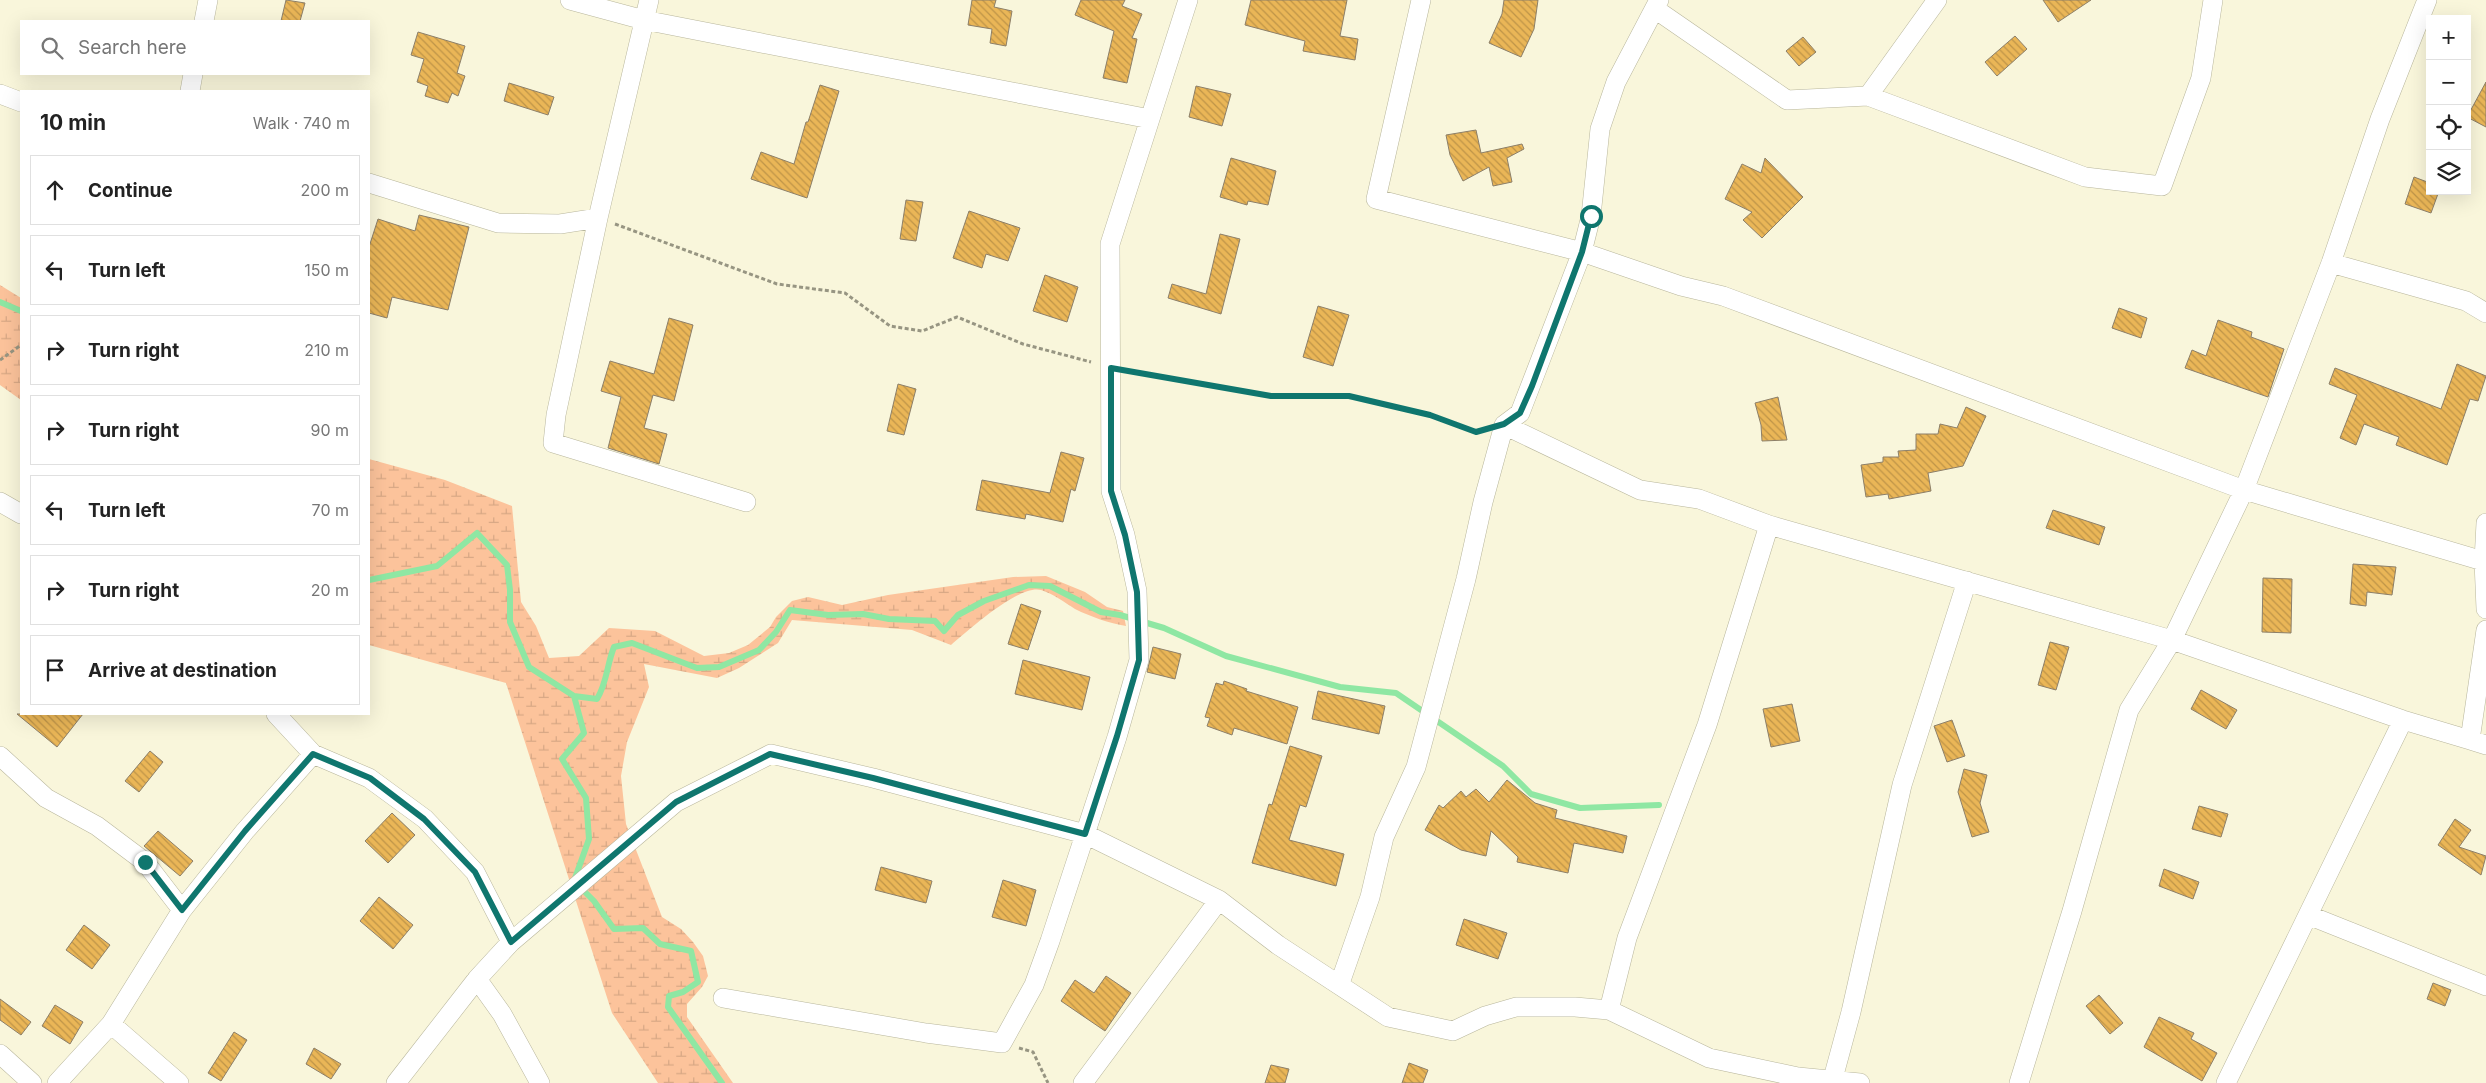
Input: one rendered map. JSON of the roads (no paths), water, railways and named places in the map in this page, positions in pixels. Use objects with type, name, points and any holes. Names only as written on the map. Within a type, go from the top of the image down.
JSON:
[{"type":"street","points":[[204,20],[208,0]]},
{"type":"street","points":[[570,0],[644,20],[1150,119]]},
{"type":"street","points":[[649,0],[598,218],[556,415],[552,443],[746,502]]},
{"type":"street","points":[[723,998],[926,1033],[1002,1042],[1034,985],[1117,736],[1139,660],[1137,592],[1125,535],[1111,491],[1110,244],[1188,0]]},
{"type":"street","points":[[1421,0],[1376,199],[1582,252],[1681,286],[1723,296],[2244,490],[2485,562]]},
{"type":"street","points":[[1868,96],[1936,0]]},
{"type":"street","points":[[1340,983],[1370,897],[1384,837],[1416,766],[1466,579],[1483,502],[1504,424],[1520,413],[1582,252],[1591,216],[1600,129],[1616,82],[1657,5],[1787,100],[1868,96],[2085,177],[2162,186],[2201,78],[2213,0]]},
{"type":"street","points":[[2019,1083],[2074,902],[2128,710],[2172,640],[2244,490],[2331,263],[2380,119],[2426,0]]},
{"type":"street","points":[[190,90],[193,75]]},
{"type":"street","points":[[0,94],[20,102]]},
{"type":"street","points":[[370,183],[498,223],[560,224],[598,218]]},
{"type":"street","points":[[2331,263],[2466,301],[2486,313]]},
{"type":"street","points":[[1504,424],[1640,490],[1699,499],[1769,524],[2172,640],[2403,720],[2478,742],[2486,630]]},
{"type":"street","points":[[0,502],[20,513]]},
{"type":"street","points":[[2486,523],[2486,609]]},
{"type":"street","points":[[1609,1010],[1627,938],[1707,725],[1769,524]]},
{"type":"street","points":[[1832,1082],[1851,1012],[1902,785],[1967,581]]},
{"type":"street","points":[[277,715],[313,754],[370,778],[424,819],[475,872],[511,942]]},
{"type":"street","points":[[2226,1083],[2403,720]]},
{"type":"street","points":[[57,1083],[111,1024],[182,910],[245,831],[313,754]]},
{"type":"street","points":[[396,1083],[478,979],[511,942],[676,802],[770,754],[873,778],[1085,834],[1219,900],[1278,945],[1340,983],[1388,1017],[1453,1031],[1486,1016],[1516,1007],[1575,1007],[1609,1010],[1709,1058],[1798,1077],[1832,1082],[1860,1083]]},
{"type":"street","points":[[0,756],[46,798],[97,826],[145,862],[182,910]]},
{"type":"street","points":[[1082,1083],[1219,900]]},
{"type":"street","points":[[2308,915],[2486,986]]},
{"type":"street","points":[[478,979],[502,1014],[540,1083]]},
{"type":"street","points":[[111,1024],[179,1083]]},
{"type":"street","points":[[0,1054],[32,1083]]},
{"type":"waterway","points":[[0,302],[20,311]]},
{"type":"waterway","points":[[370,580],[437,566],[477,533],[507,565],[510,590],[510,622],[529,667],[574,696],[584,733],[562,759],[586,798],[589,839],[574,881],[594,901],[614,929],[643,928],[660,944],[691,951],[698,982],[683,992],[669,996],[668,1007],[722,1083]]},
{"type":"waterway","points":[[574,696],[597,699],[603,687],[614,647],[632,643],[697,668],[719,667],[759,650],[776,632],[790,610],[828,615],[863,614],[889,619],[935,621],[944,631],[958,615],[984,601],[1029,585],[1050,586],[1101,612],[1120,615],[1164,628],[1226,656],[1340,687],[1396,693],[1503,766],[1531,794],[1580,808],[1659,805]]}]
